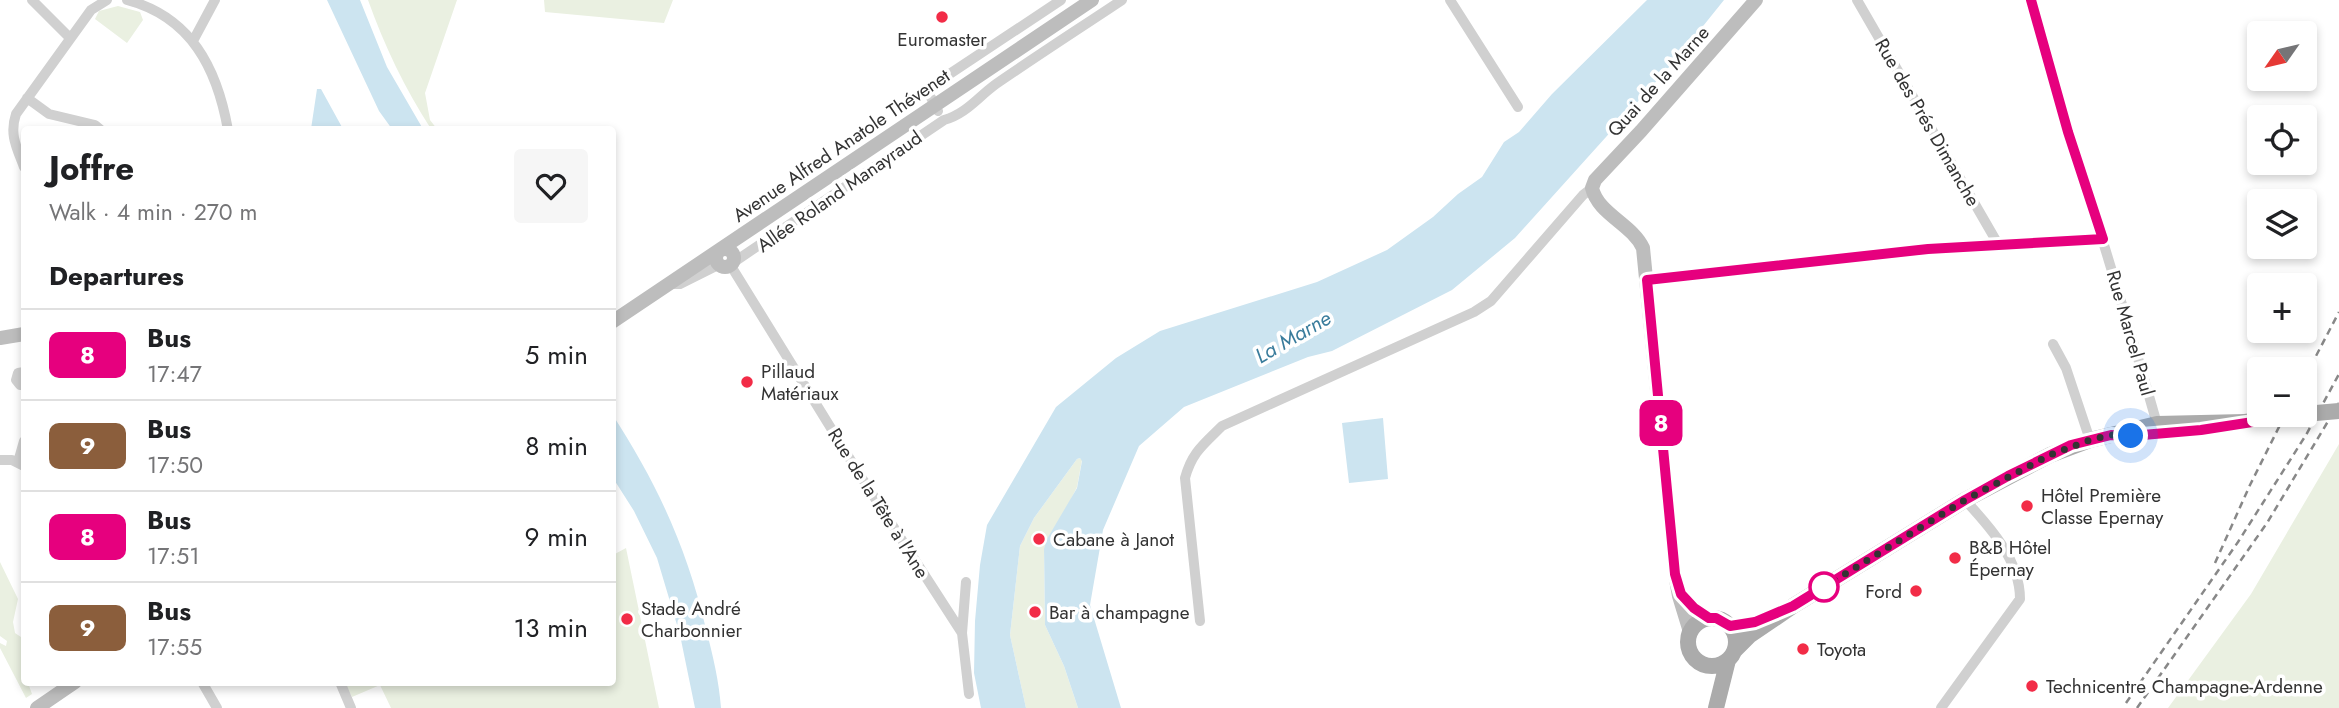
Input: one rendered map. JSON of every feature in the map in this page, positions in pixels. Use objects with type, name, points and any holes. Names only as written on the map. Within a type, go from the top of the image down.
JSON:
[{"type":"main road","points":[[2317,413],[2339,411]]},
{"type":"main road","points":[[1701,664],[1715,666],[1731,655],[1749,636],[1793,606],[1965,500],[2050,455],[2090,440],[2157,424],[2245,422]]},
{"type":"main road","points":[[2111,435],[2131,436],[2201,430],[2245,422]]},
{"type":"main road","points":[[1730,626],[1755,622],[1793,606]]},
{"type":"main road","points":[[1709,618],[1716,618],[1730,626],[1735,638],[1715,708],[1713,684],[1701,664],[1691,655],[1688,642],[1695,625],[1709,618]]},
{"type":"street","points":[[32,0],[69,38]]},
{"type":"street","points":[[21,159],[13,139],[14,121],[69,38],[91,10],[107,0]]},
{"type":"street","points":[[127,0],[161,6],[193,41],[214,80],[227,126]]},
{"type":"street","points":[[193,41],[215,0]]},
{"type":"street","points":[[944,120],[929,94],[936,83],[1060,0]]},
{"type":"street","name":"Avenue Alfred Anatole Thévenet","points":[[616,319],[669,284],[726,259],[740,237],[1092,0]]},
{"type":"street","name":"Allée Roland Manayraud","points":[[726,259],[944,120],[971,106],[993,86],[1122,0]]},
{"type":"street","points":[[1450,0],[1518,107]]},
{"type":"street","name":"Quai de la Marne","points":[[1592,188],[1595,180],[1642,131],[1756,0]]},
{"type":"street","name":"Rue des Prés Dimanche","points":[[1857,0],[1998,244]]},
{"type":"street","name":"Rue Marcel Paul","points":[[2031,0],[2068,132],[2103,239],[2157,424]]},
{"type":"street","points":[[27,98],[49,114],[96,126]]},
{"type":"street","points":[[1,136],[13,139]]},
{"type":"street","points":[[1200,621],[1185,478],[1190,461],[1207,440],[1222,426],[1474,312],[1491,301],[1592,188],[1597,200],[1643,248],[1678,588],[1690,632]]},
{"type":"street","points":[[1647,280],[1928,249],[2103,239]]},
{"type":"street","name":"Rue de la Tête à l'Ane","points":[[726,259],[962,633]]},
{"type":"street","points":[[0,338],[21,334]]},
{"type":"street","points":[[2053,344],[2066,368],[2090,440]]},
{"type":"street","points":[[21,372],[16,377],[18,384],[21,384]]},
{"type":"street","points":[[0,460],[21,464]]},
{"type":"street","points":[[1941,708],[2020,599],[2020,585],[2015,568],[1997,538],[1965,500]]},
{"type":"street","points":[[966,583],[962,633],[969,694]]},
{"type":"street","points":[[1678,588],[1694,608],[1709,618]]},
{"type":"street","points":[[37,708],[69,686]]},
{"type":"street","points":[[204,686],[217,708]]},
{"type":"street","points":[[342,686],[351,708]]},
{"type":"green space","points":[[368,0],[457,0],[425,93],[430,120],[435,126],[429,126],[421,114],[388,50]]},
{"type":"green space","points":[[544,0],[673,0],[664,23],[545,12]]},
{"type":"green space","points":[[118,6],[140,12],[143,20],[127,43],[95,19],[99,11]]},
{"type":"green space","points":[[2339,444],[2339,708],[2168,708],[2251,594]]},
{"type":"green space","points":[[1080,458],[1082,460],[1077,487],[1044,554],[1045,625],[1064,666],[1078,708],[1026,708],[1010,635],[1020,546],[1034,518]]},
{"type":"green space","name":"Stade André Charbonnier","points":[[626,548],[659,708],[391,708],[380,686],[616,686],[616,553]]},
{"type":"green space","points":[[0,562],[18,599],[13,622],[15,633],[21,637],[21,686],[29,686],[32,694],[26,698],[0,648],[0,643],[6,646],[7,641],[0,636]]},
{"type":"green space","name":"Stade André Charbonnier","points":[[346,686],[378,686],[352,697]]},
{"type":"water","points":[[327,0],[360,0],[387,67],[421,126],[390,126],[379,111]]},
{"type":"water","name":"La Marne","points":[[1647,0],[1724,0],[1679,56],[1515,238],[1452,290],[1332,351],[1308,357],[1184,407],[1139,446],[1103,530],[1090,605],[1121,708],[1078,708],[1064,666],[1045,625],[1044,549],[1047,539],[1077,488],[1082,461],[1080,458],[1034,518],[1020,546],[1010,635],[1026,708],[981,708],[974,673],[975,621],[987,525],[1056,407],[1116,358],[1160,331],[1317,282],[1387,250],[1482,177],[1504,142],[1519,132],[1552,94]]},
{"type":"water","points":[[317,89],[321,89],[341,126],[311,126]]},
{"type":"water","points":[[1383,418],[1388,479],[1349,483],[1342,423]]},
{"type":"water","points":[[616,420],[657,491],[690,571],[709,639],[721,708],[695,708],[680,635],[657,558],[634,511],[616,483]]},
{"type":"railway","points":[[2315,357],[2339,312]]},
{"type":"railway","points":[[2126,703],[2238,542],[2306,435],[2339,374]]},
{"type":"railway","points":[[2137,708],[2267,523],[2339,403]]},
{"type":"railway","points":[[2215,563],[2279,427]]},
{"type":"bus line","name":"8","points":[[2031,0],[2068,132],[2103,239],[1928,249],[1647,280],[1675,574],[1681,594],[1694,608],[1709,618],[1724,621],[1730,626],[1755,622],[1793,606],[1965,500],[2071,445],[2111,435],[2131,436],[2201,430],[2247,422]]},
{"type":"place","name":"Euromaster","points":[[942,17]]},
{"type":"place","name":"Pillaud Matériaux","points":[[747,382]]},
{"type":"place","name":"Hôtel Première Classe Epernay","points":[[2027,506]]},
{"type":"place","name":"Cabane à Janot","points":[[1039,539]]},
{"type":"place","name":"B&B Hôtel Épernay","points":[[1955,558]]},
{"type":"place","name":"Ford","points":[[1916,591]]},
{"type":"place","name":"Bar à champagne","points":[[1035,612]]},
{"type":"place","name":"Stade André Charbonnier","points":[[627,619]]},
{"type":"place","name":"Toyota","points":[[1803,649]]},
{"type":"place","name":"Technicentre Champagne-Ardenne","points":[[2032,686]]},
{"type":"route","points":[[1824,587],[1965,500],[2050,455],[2071,445],[2111,435],[2131,436]]}]
